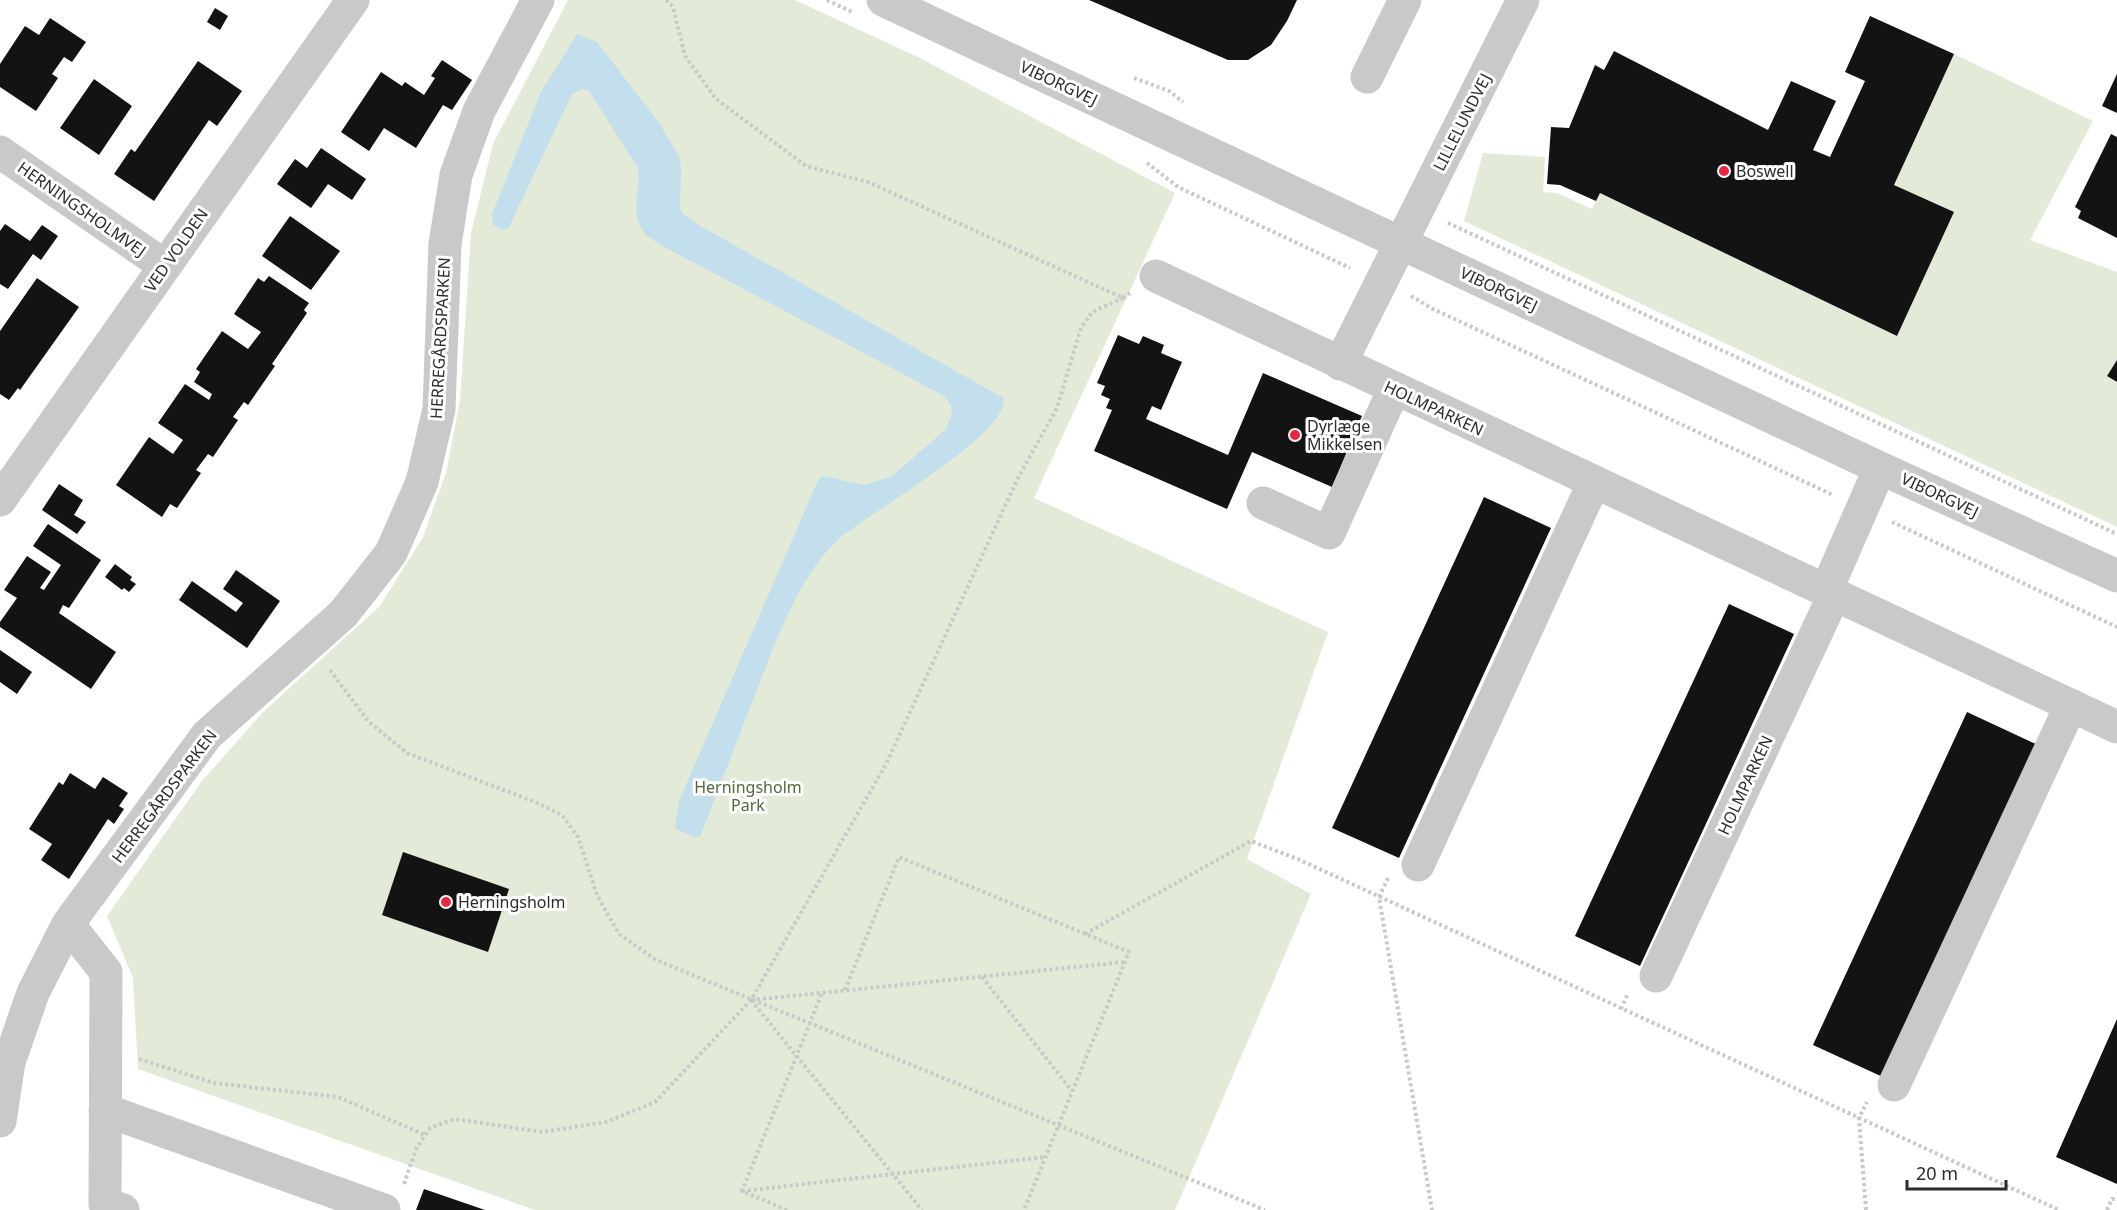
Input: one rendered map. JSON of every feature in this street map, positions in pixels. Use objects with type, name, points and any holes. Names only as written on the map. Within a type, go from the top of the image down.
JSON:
[{"type":"street","name":"VED VOLDEN","points":[[0,500],[353,0]]},
{"type":"street","name":"HERREGÅRDSPARKEN","points":[[0,1121],[9,1062],[33,993],[68,924],[207,735],[343,614],[391,553],[422,482],[439,409],[444,244],[456,175],[479,111],[538,0]]},
{"type":"street","name":"VIBORGVEJ","points":[[883,0],[1880,468],[2117,576]]},
{"type":"street","points":[[1367,78],[1405,0]]},
{"type":"street","name":"LILLELUNDVEJ","points":[[1401,243],[1522,0]]},
{"type":"street","name":"HERNINGSHOLMVEJ","points":[[0,152],[165,266]]},
{"type":"street","points":[[1340,364],[1401,243]]},
{"type":"street","name":"HOLMPARKEN","points":[[1156,276],[2117,727]]},
{"type":"street","points":[[1263,503],[1329,534],[1394,388]]},
{"type":"street","name":"HOLMPARKEN","points":[[1656,976],[1830,593],[1862,508],[1880,468]]},
{"type":"street","points":[[1418,865],[1594,482]]},
{"type":"street","points":[[1894,1085],[2071,705]]},
{"type":"street","points":[[68,924],[106,972],[105,1110],[111,1208]]},
{"type":"street","points":[[105,1110],[393,1200]]},
{"type":"path","points":[[666,0],[673,7],[685,56],[716,99],[806,166],[868,182],[1123,298]]},
{"type":"path","points":[[1457,227],[2117,534]]},
{"type":"path","points":[[393,1200],[416,1149],[430,1128],[454,1119],[543,1132],[606,1122],[655,1101],[751,1000],[886,764],[1018,478],[1057,408],[1081,328],[1092,312],[1123,298],[1156,276]]},
{"type":"path","points":[[1408,295],[1439,312],[2117,627]]},
{"type":"path","points":[[310,643],[368,721],[407,753],[535,802],[562,815],[578,837],[597,895],[619,934],[656,960],[1265,1210]]},
{"type":"path","points":[[1084,934],[1251,841],[1299,860],[2059,1210]]},
{"type":"path","points":[[845,990],[899,857],[1130,952],[1024,1210]]},
{"type":"path","points":[[1418,865],[1392,868],[1379,897],[1432,1210]]},
{"type":"path","points":[[751,1000],[1125,962]]},
{"type":"path","points":[[981,977],[1072,1092]]},
{"type":"path","points":[[742,1191],[823,993]]},
{"type":"path","points":[[751,1000],[922,1210]]},
{"type":"path","points":[[106,1048],[214,1083],[338,1097],[425,1136]]},
{"type":"path","points":[[1866,1210],[1859,1118],[1873,1088],[1894,1085]]},
{"type":"path","points":[[742,1191],[1046,1157]]},
{"type":"path","points":[[742,1191],[787,1210]]},
{"type":"path","points":[[2107,1210],[2112,1199],[2117,1199]]},
{"type":"green space","name":"Herningsholm Park","points":[[568,0],[795,0],[920,58],[1175,193],[1034,498],[1328,632],[1247,859],[1311,894],[1175,1210],[535,1210],[138,1069],[133,978],[107,916],[202,781],[263,712],[380,606],[423,537],[446,473],[460,400],[471,233],[493,144]]},
{"type":"green space","points":[[1954,54],[2093,121],[2030,240],[2117,272],[2117,360],[2107,376],[2117,382],[2117,527],[1464,221],[1483,153],[1545,157],[1543,192],[1557,193],[1592,209],[1600,193],[1897,336],[1954,212],[1894,185]]},
{"type":"water","points":[[577,34],[597,42],[659,123],[679,156],[682,213],[699,225],[1003,398],[1000,413],[985,431],[963,451],[841,537],[812,571],[778,636],[700,837],[675,829],[679,801],[819,478],[823,476],[863,485],[891,477],[945,430],[952,414],[951,406],[946,398],[935,391],[659,244],[647,235],[637,217],[638,168],[589,91],[583,89],[572,94],[508,229],[493,225],[492,214],[541,92]]},
{"type":"building","points":[[1089,0],[1297,0],[1287,21],[1271,45],[1248,60],[1228,60]]},
{"type":"building","points":[[215,8],[228,16],[220,30],[207,22]]},
{"type":"building","name":"Boswell","points":[[1870,16],[1954,54],[1894,185],[1954,212],[1897,336],[1600,193],[1596,201],[1560,185],[1547,184],[1551,127],[1569,128],[1595,65],[1604,70],[1614,51],[1768,130],[1791,81],[1836,101],[1813,150],[1830,157],[1865,81],[1845,72]]},
{"type":"building","points":[[50,18],[86,42],[72,62],[64,57],[52,74],[58,78],[36,111],[0,87],[0,64],[25,26],[39,35]]},
{"type":"building","points":[[442,60],[472,80],[452,110],[443,105],[416,148],[384,128],[369,151],[341,132],[381,72],[402,86],[405,82],[424,95],[435,78],[431,76]]},
{"type":"building","points":[[198,61],[242,91],[217,126],[209,120],[154,201],[114,174],[131,149],[135,152]]},
{"type":"building","points":[[2117,74],[2117,113],[2102,106]]},
{"type":"building","points":[[94,79],[132,106],[99,155],[60,128]]},
{"type":"building","points":[[2111,134],[2117,137],[2117,238],[2078,218],[2081,211],[2075,207]]},
{"type":"building","points":[[321,148],[366,179],[352,200],[328,184],[311,208],[277,184],[295,159],[307,168]]},
{"type":"building","points":[[290,216],[340,251],[311,290],[262,256]]},
{"type":"building","points":[[5,224],[30,241],[42,225],[58,236],[41,260],[33,254],[8,289],[0,284],[0,231]]},
{"type":"building","points":[[269,276],[309,303],[304,310],[307,313],[272,364],[275,366],[248,405],[244,402],[233,417],[238,420],[213,457],[208,454],[196,470],[201,473],[177,508],[170,504],[162,517],[116,485],[149,437],[173,454],[183,440],[158,423],[185,384],[209,400],[212,394],[194,382],[200,372],[196,369],[222,331],[248,349],[261,332],[234,314],[258,278],[264,282]]},
{"type":"building","points":[[37,278],[79,307],[20,390],[18,388],[9,400],[0,394],[0,331]]},
{"type":"building","name":"Dyrlæge Mikkelsen","points":[[1118,335],[1139,344],[1143,336],[1164,345],[1161,353],[1182,362],[1161,410],[1152,406],[1146,419],[1228,455],[1263,373],[1362,416],[1332,487],[1252,452],[1227,509],[1094,451],[1112,410],[1106,408],[1110,399],[1101,395],[1105,386],[1097,383]]},
{"type":"building","points":[[2117,360],[2117,382],[2107,376]]},
{"type":"building","points":[[59,484],[83,500],[74,515],[86,522],[77,534],[42,510]]},
{"type":"building","points":[[1484,497],[1551,528],[1399,858],[1332,828]]},
{"type":"building","points":[[48,524],[101,560],[69,608],[63,605],[59,613],[116,652],[91,689],[0,627],[0,622],[17,598],[4,590],[27,556],[51,572],[40,588],[44,590],[61,565],[33,546]]},
{"type":"building","points":[[115,564],[132,577],[130,580],[136,584],[129,592],[124,588],[122,590],[105,577]]},
{"type":"building","points":[[236,570],[280,601],[247,648],[179,600],[192,581],[236,612],[243,603],[223,589]]},
{"type":"building","points":[[1729,604],[1794,634],[1640,966],[1575,936]]},
{"type":"building","points":[[0,650],[32,672],[17,694],[0,682]]},
{"type":"building","points":[[1967,712],[2038,745],[1885,1078],[1813,1045]]},
{"type":"building","points":[[70,773],[95,789],[103,777],[128,793],[119,806],[124,809],[114,824],[108,819],[69,879],[41,860],[52,844],[29,829],[59,782],[63,785]]},
{"type":"building","name":"Herningsholm","points":[[403,852],[509,889],[488,952],[382,915]]},
{"type":"building","points":[[2117,1019],[2117,1184],[2056,1157]]},
{"type":"building","points":[[424,1189],[485,1210],[416,1210]]},
{"type":"place","name":"Boswell","points":[[1724,171]]},
{"type":"place","name":"Dyrlæge Mikkelsen","points":[[1295,435]]},
{"type":"place","name":"Herningsholm","points":[[446,902]]}]
